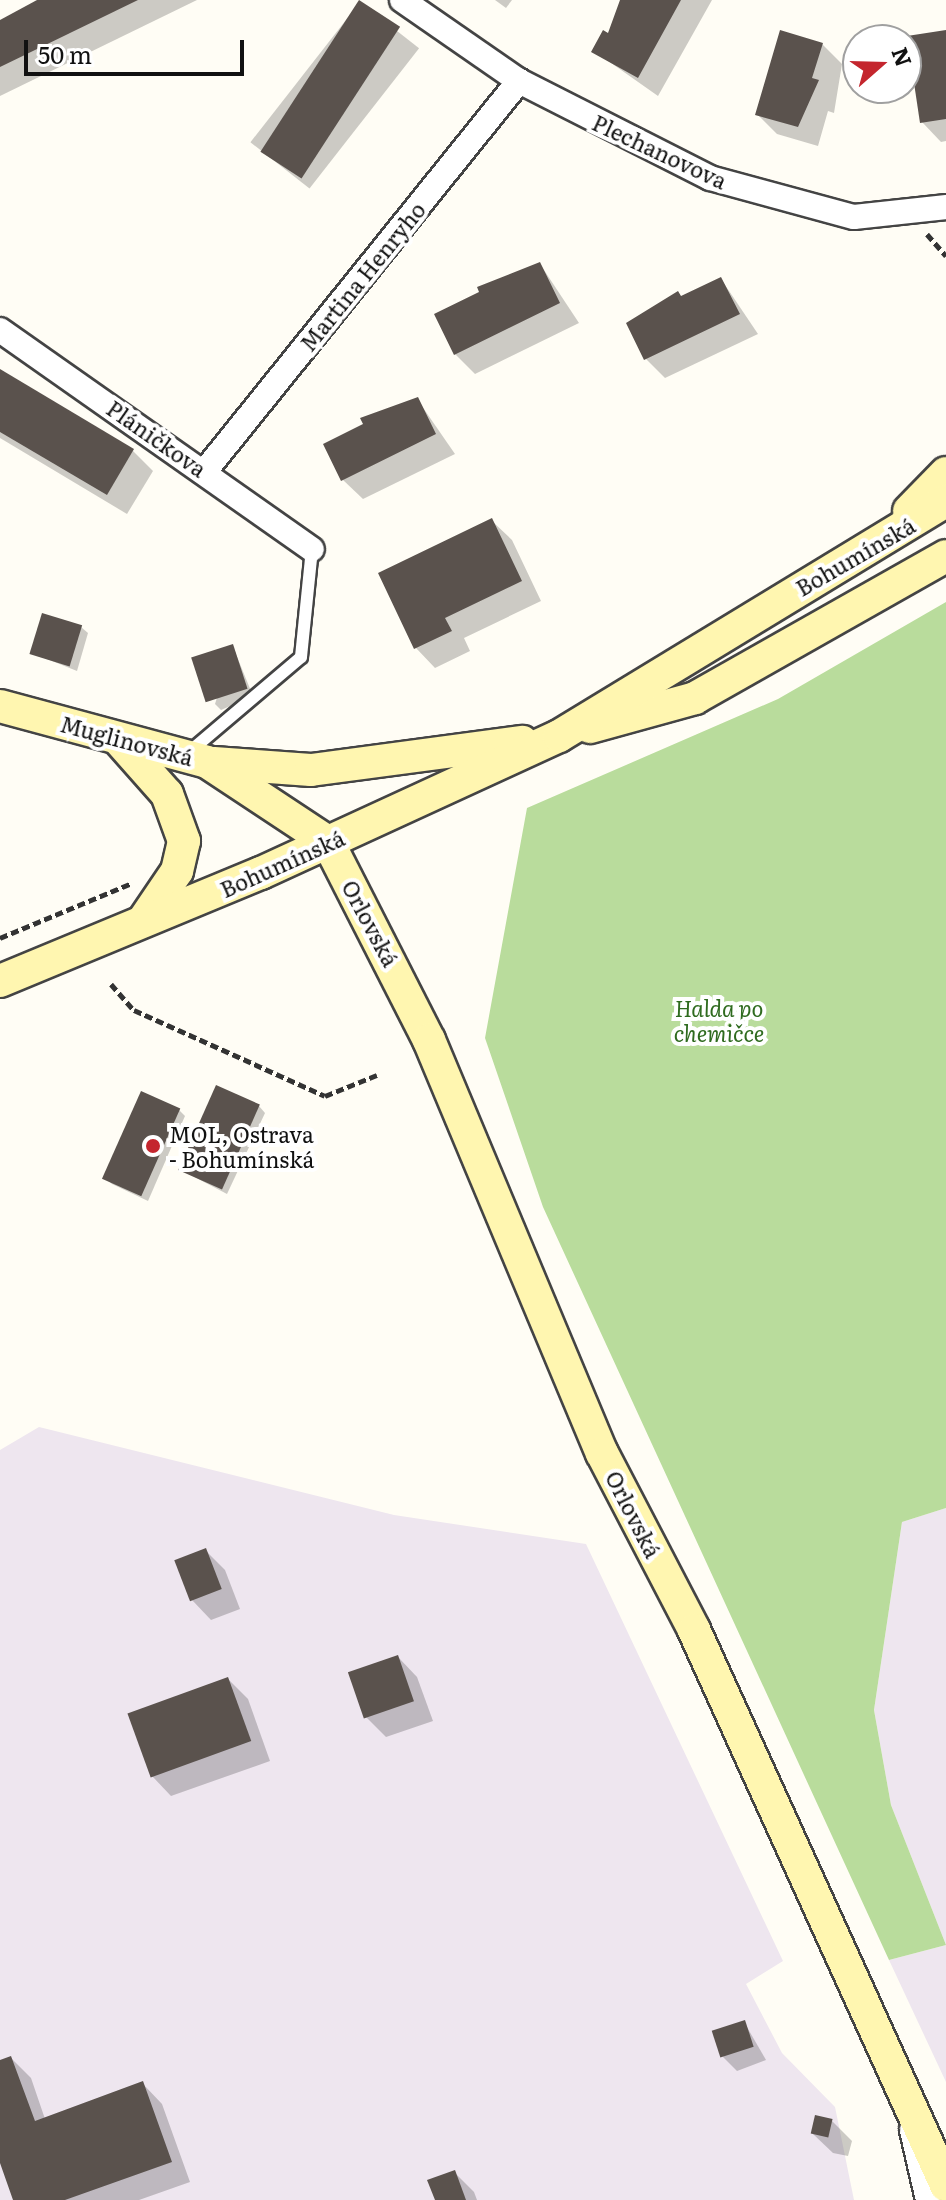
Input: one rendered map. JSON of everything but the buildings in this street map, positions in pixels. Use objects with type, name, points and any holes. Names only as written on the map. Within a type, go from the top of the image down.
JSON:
[{"type":"main road","points":[[872,550],[946,473]]},
{"type":"main road","name":"Bohumínská","points":[[0,981],[328,842],[559,736],[681,655],[872,550],[946,501]]},
{"type":"main road","name":"Bohumínská","points":[[559,736],[695,698],[946,556]]},
{"type":"main road","name":"Muglinovská","points":[[0,706],[119,740],[197,758],[328,842]]},
{"type":"main road","points":[[197,758],[311,770],[559,736]]},
{"type":"main road","points":[[119,740],[167,794],[184,841],[177,871],[143,921]]},
{"type":"main road","name":"Orlovská","points":[[328,842],[429,1040],[602,1453],[694,1630],[946,2185]]},
{"type":"street","name":"Plechanovova","points":[[402,0],[519,81],[710,178],[792,206],[854,217],[946,207]]},
{"type":"street","name":"Martina Henryho","points":[[205,471],[519,81]]},
{"type":"street","name":"Pláničkova","points":[[0,330],[312,549]]},
{"type":"street","points":[[907,2100],[928,2200]]},
{"type":"lane","points":[[197,758],[301,657],[312,549]]},
{"type":"path","points":[[0,938],[140,879]]},
{"type":"path","points":[[111,984],[134,1010],[325,1096],[377,1075]]},
{"type":"shaded area","points":[[39,1427],[394,1515],[586,1544],[783,1961],[746,1984],[782,2053],[835,2107],[854,2200],[0,2200],[0,1450]]},
{"type":"shaded area","points":[[946,1508],[946,1945],[891,1805],[874,1710],[902,1522]]},
{"type":"shaded area","points":[[946,1945],[946,2082],[889,1960]]},
{"type":"green space","name":"Halda po chemičce","points":[[946,602],[946,1508],[902,1522],[874,1710],[891,1805],[946,1945],[889,1960],[543,1207],[485,1038],[527,808],[778,699]]},
{"type":"place","name":"MOL, Ostrava - Bohumínská","points":[[153,1146]]}]
